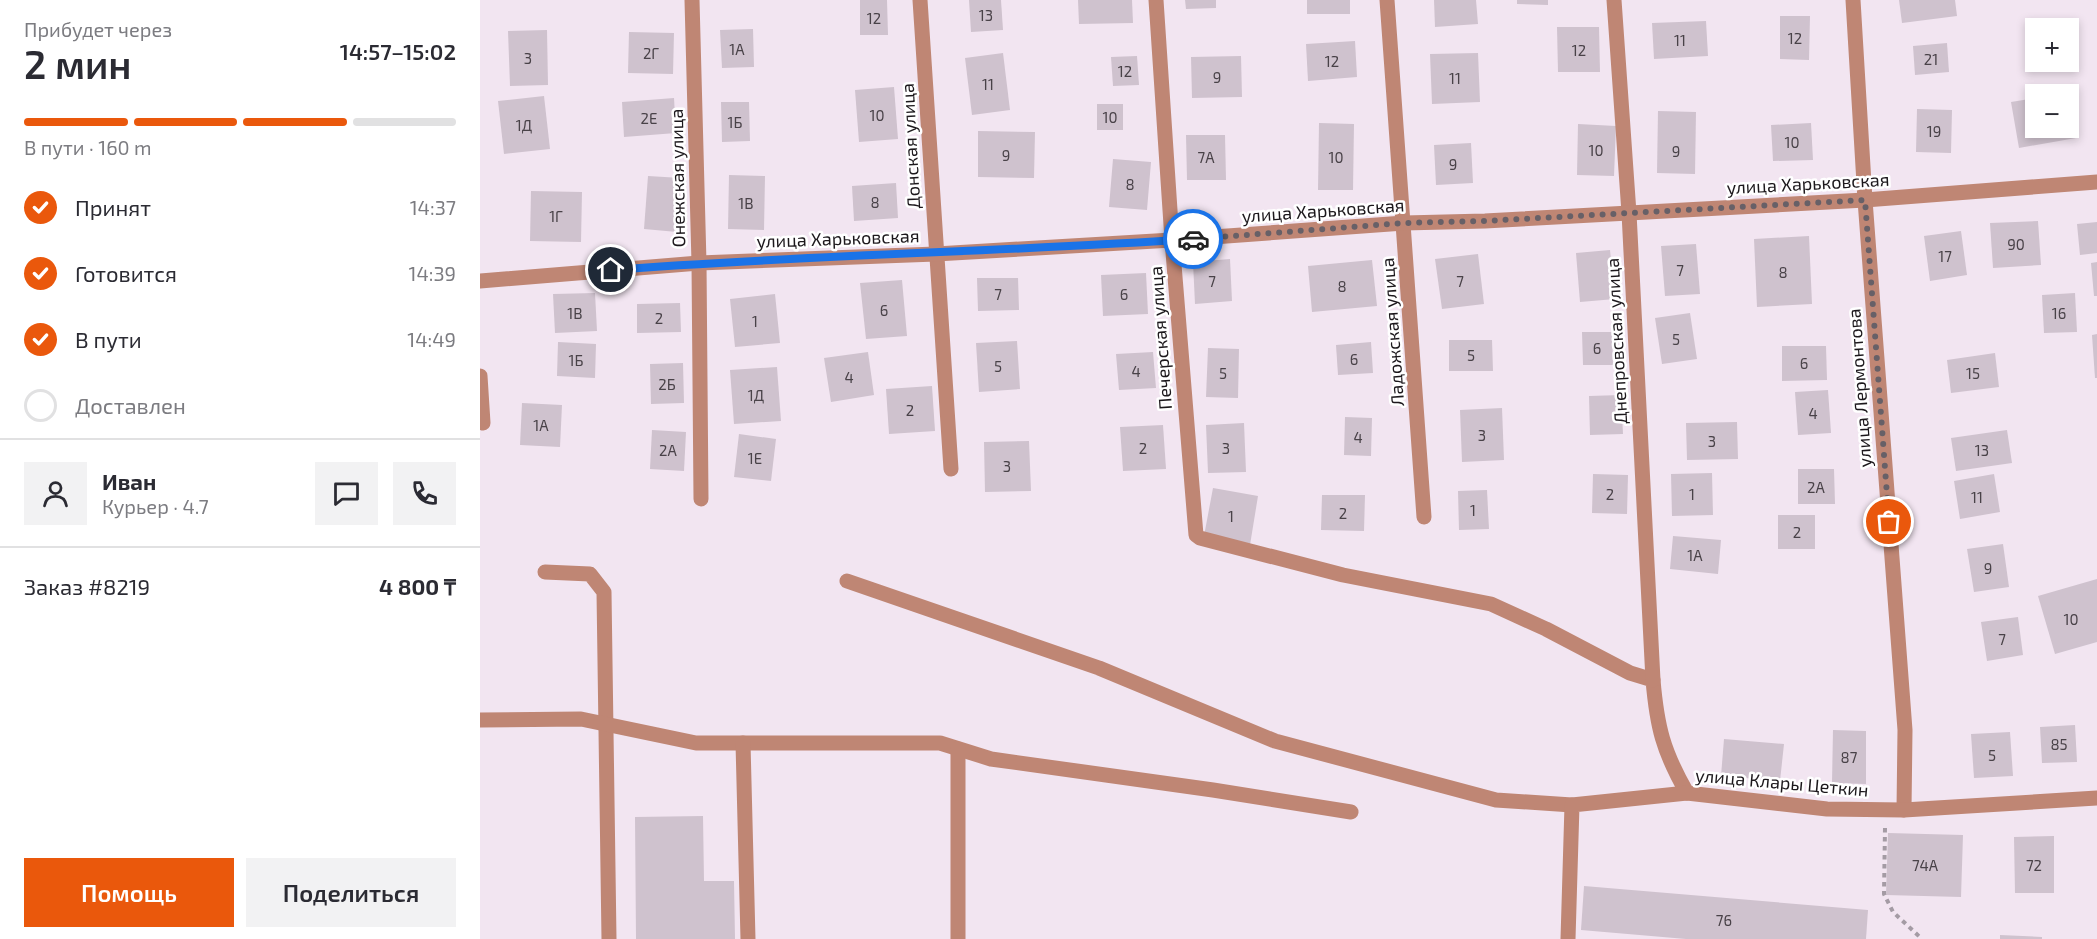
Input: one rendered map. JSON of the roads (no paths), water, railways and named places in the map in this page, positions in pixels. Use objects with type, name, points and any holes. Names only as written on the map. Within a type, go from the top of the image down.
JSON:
[{"type":"street","name":"Онежская улица","points":[[692,0],[699,264],[701,499]]},
{"type":"street","name":"Донская улица","points":[[920,0],[951,469]]},
{"type":"street","name":"Печерская улица","points":[[1156,0],[1194,530],[1200,538],[1343,575],[1491,604],[1546,629],[1630,673],[1653,680]]},
{"type":"street","name":"Ладожская улица","points":[[1387,0],[1424,517]]},
{"type":"street","name":"Днепровская улица","points":[[1614,0],[1629,213],[1653,680],[1662,740],[1671,765],[1687,793]]},
{"type":"street","name":"улица Лермонтова","points":[[1853,0],[1865,200],[1905,730],[1904,810]]},
{"type":"street","name":"улица Харьковская","points":[[480,281],[699,264],[936,254],[1404,223],[1865,200],[2097,182]]},
{"type":"street","points":[[480,376],[483,423]]},
{"type":"street","points":[[546,572],[590,574],[604,592],[609,939]]},
{"type":"street","name":"улица Клары Цеткин","points":[[847,581],[1099,668],[1275,741],[1496,800],[1572,805],[1687,793],[1827,809],[1904,810],[2097,798]]},
{"type":"street","points":[[480,720],[581,719],[696,743],[940,743],[991,759],[1351,812]]},
{"type":"street","points":[[743,743],[748,939]]},
{"type":"street","points":[[958,748],[958,939]]},
{"type":"street","points":[[1568,939],[1572,805]]}]
